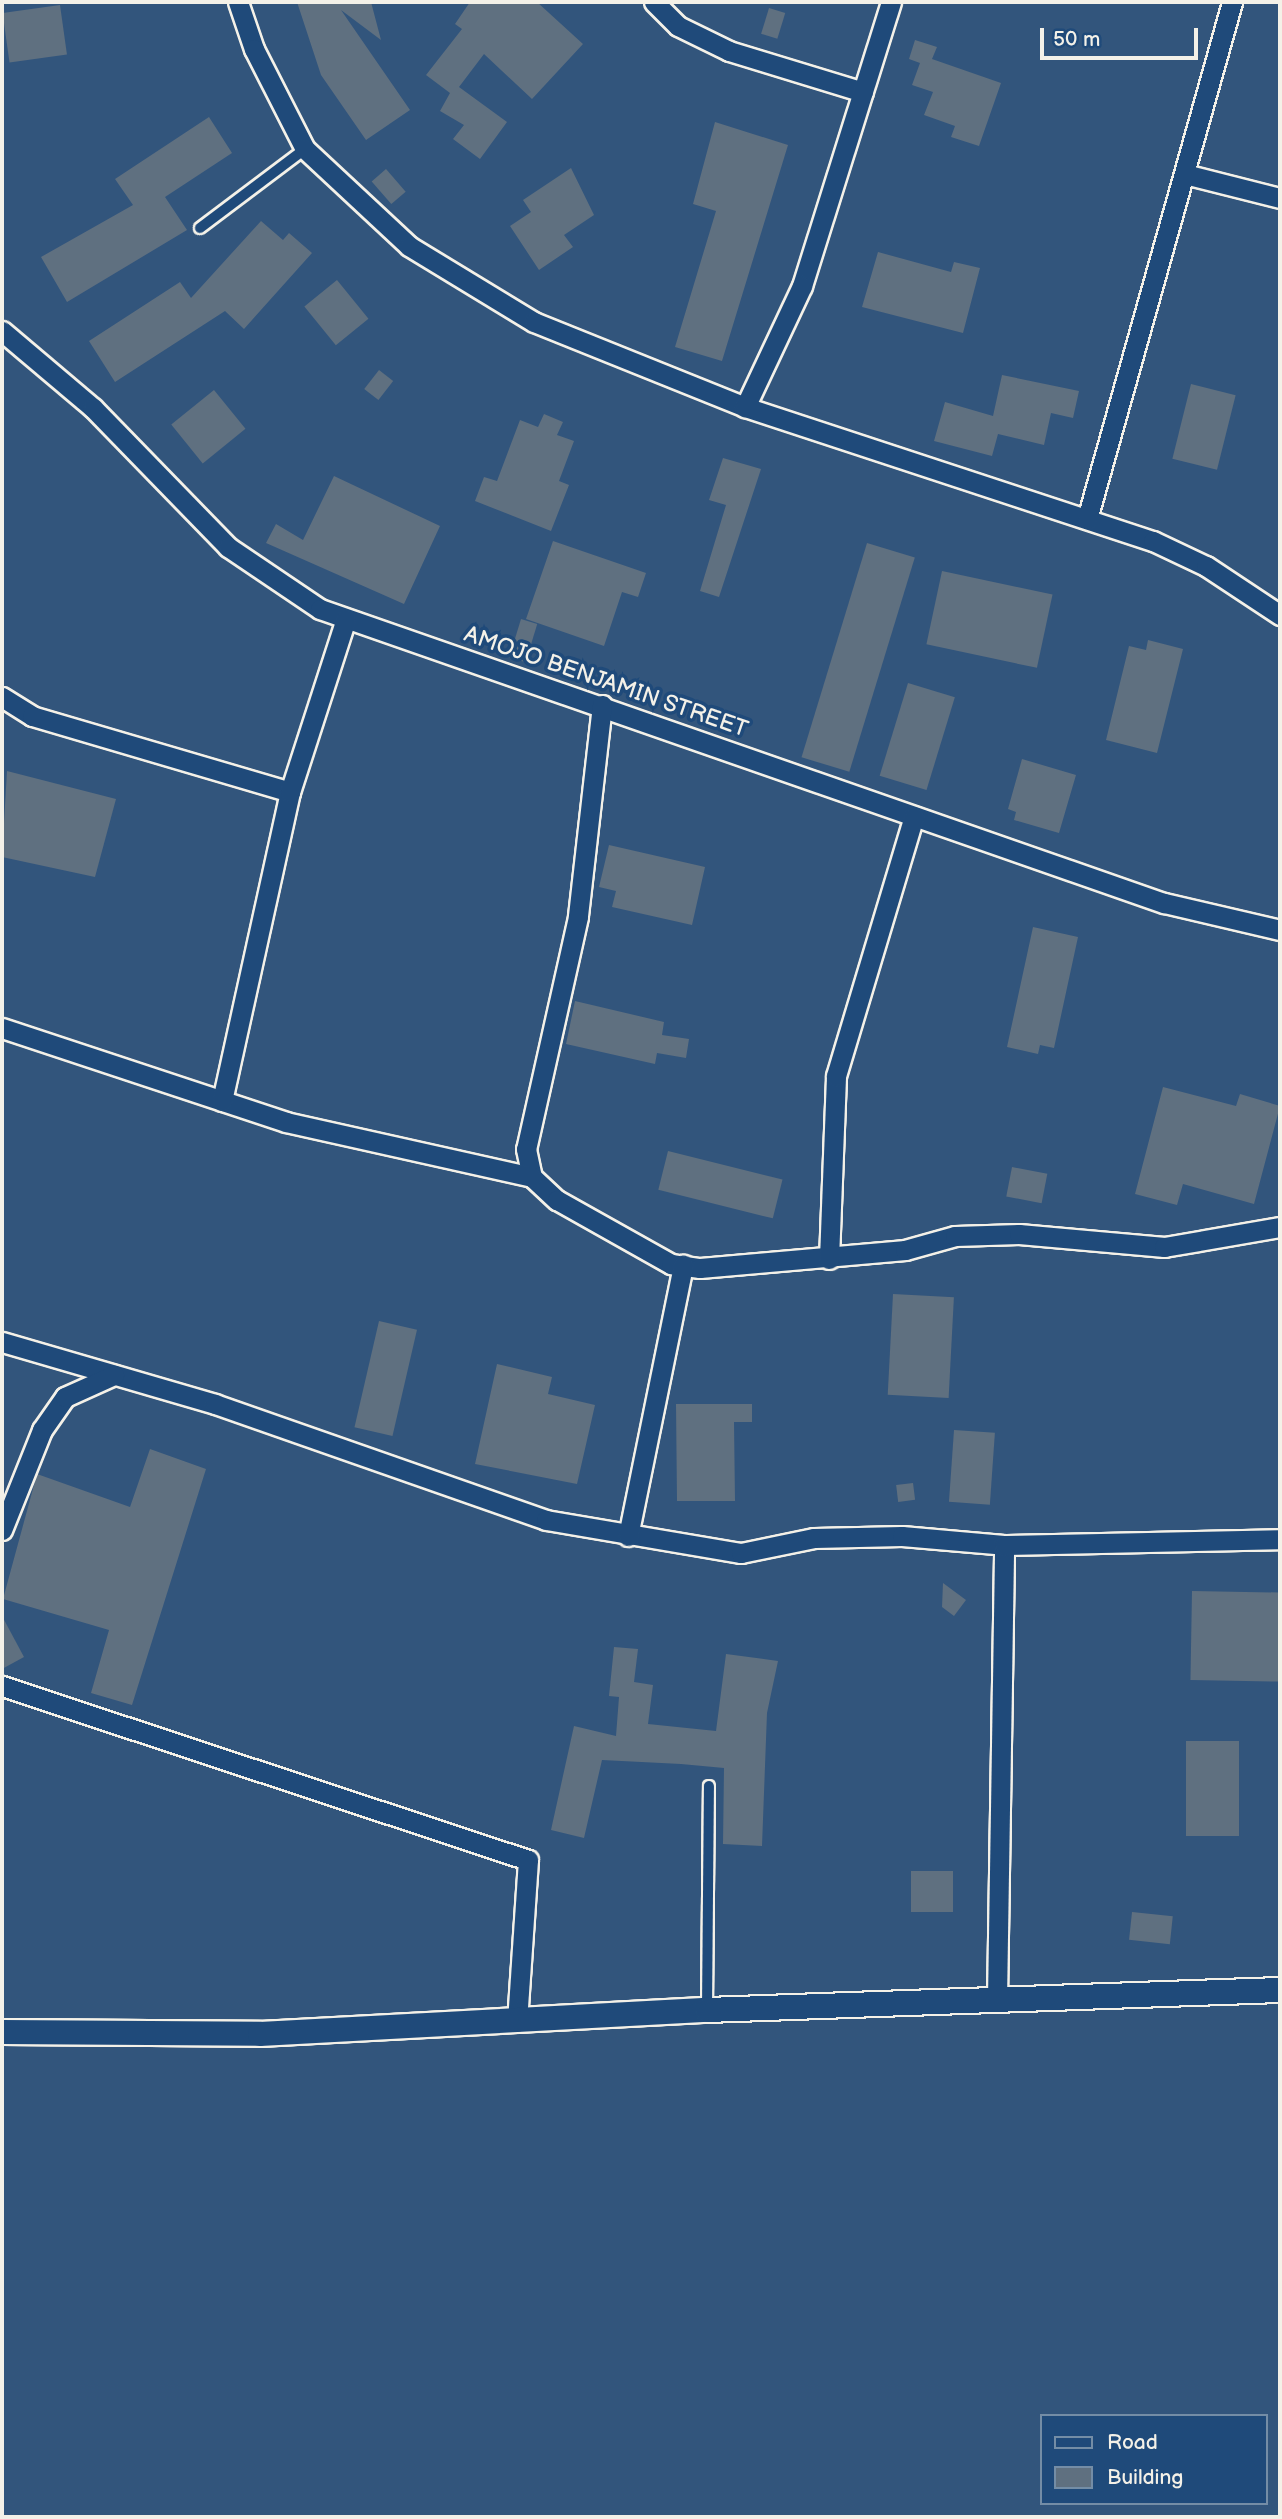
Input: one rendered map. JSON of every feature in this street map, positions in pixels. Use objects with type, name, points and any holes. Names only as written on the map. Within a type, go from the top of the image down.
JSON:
[{"type":"street","points":[[238,2],[254,49],[305,149],[409,246],[534,322],[745,407],[1087,519],[1206,565],[1280,615]]},
{"type":"street","points":[[654,2],[678,26],[729,51],[863,92]]},
{"type":"street","points":[[745,407],[802,286],[891,2]]},
{"type":"street","points":[[1087,519],[1232,2]]},
{"type":"street","points":[[1185,174],[1280,198]]},
{"type":"street","name":"AMOJO BENJAMIN STREET","points":[[2,331],[93,408],[228,547],[301,599],[346,619],[602,705],[1164,903],[1280,930]]},
{"type":"street","points":[[222,1101],[290,792],[346,619]]},
{"type":"street","points":[[2,697],[32,716],[290,792]]},
{"type":"street","points":[[532,1177],[526,1149],[578,917],[602,705]]},
{"type":"street","points":[[829,1259],[836,1076],[914,816]]},
{"type":"street","points":[[2,1028],[286,1122],[532,1177],[557,1200],[683,1265],[829,1259],[905,1250],[955,1236],[1019,1234],[1164,1247],[1280,1227]]},
{"type":"street","points":[[628,1536],[683,1265]]},
{"type":"street","points":[[2,1342],[334,1443],[546,1520],[628,1536],[741,1553],[814,1538],[902,1536],[1004,1545],[1280,1539]]},
{"type":"street","points":[[2,1530],[42,1430],[65,1397],[114,1375]]},
{"type":"street","points":[[997,2000],[1004,1545]]},
{"type":"street","points":[[2,1686],[528,1860],[517,2022]]},
{"type":"street","points":[[2,2032],[260,2034],[707,2010],[1280,1990]]},
{"type":"lane","points":[[200,228],[305,149]]},
{"type":"lane","points":[[707,2010],[709,1786]]},
{"type":"building","points":[[297,2],[371,2],[381,40],[341,10],[410,110],[366,140],[321,75]]},
{"type":"building","points":[[470,2],[537,2],[583,44],[532,99],[484,54],[459,87],[507,122],[480,159],[453,139],[464,125],[440,111],[450,93],[426,75],[462,29],[455,24]]},
{"type":"building","points":[[60,5],[67,55],[10,63],[3,13]]},
{"type":"building","points":[[769,8],[785,13],[777,39],[761,34]]},
{"type":"building","points":[[915,40],[937,47],[932,59],[1001,83],[979,146],[951,137],[955,126],[924,115],[933,92],[912,85],[920,63],[909,59]]},
{"type":"building","points":[[209,117],[232,153],[165,197],[187,230],[67,302],[41,257],[133,205],[115,179]]},
{"type":"building","points":[[715,122],[788,145],[722,361],[675,347],[716,211],[693,204]]},
{"type":"building","points":[[571,168],[594,215],[564,235],[573,247],[539,270],[510,226],[531,212],[523,200]]},
{"type":"building","points":[[386,169],[406,192],[391,204],[372,181]]},
{"type":"building","points":[[261,221],[283,240],[289,233],[312,253],[244,329],[225,311],[115,382],[89,341],[180,282],[191,298]]},
{"type":"building","points":[[878,252],[951,272],[954,262],[980,268],[963,333],[862,307]]},
{"type":"building","points":[[337,280],[368,319],[336,345],[304,306]]},
{"type":"building","points":[[379,370],[393,381],[378,400],[364,389]]},
{"type":"building","points":[[1002,375],[1079,391],[1073,418],[1051,413],[1044,445],[998,434],[992,456],[934,441],[945,402],[993,416]]},
{"type":"building","points":[[1191,384],[1236,395],[1217,470],[1172,459]]},
{"type":"building","points":[[214,390],[245,429],[203,463],[171,425]]},
{"type":"building","points":[[544,414],[563,422],[557,435],[574,441],[559,481],[569,485],[551,531],[475,501],[484,477],[497,481],[520,420],[538,427]]},
{"type":"building","points":[[723,458],[761,469],[719,597],[700,591],[726,505],[709,500]]},
{"type":"building","points":[[334,476],[440,526],[404,604],[266,543],[276,524],[303,540]]},
{"type":"building","points":[[553,541],[646,573],[638,597],[622,592],[604,646],[526,619]]},
{"type":"building","points":[[867,543],[915,558],[849,772],[802,757]]},
{"type":"building","points":[[942,571],[1053,594],[1037,668],[926,644]]},
{"type":"building","points":[[521,619],[537,624],[526,662],[509,657]]},
{"type":"building","points":[[1148,640],[1183,649],[1157,753],[1106,740],[1129,646],[1146,650]]},
{"type":"building","points":[[908,683],[955,697],[926,790],[880,776]]},
{"type":"building","points":[[1022,759],[1076,775],[1059,833],[1014,820],[1016,812],[1008,809]]},
{"type":"building","points":[[7,771],[116,799],[95,877],[2,857]]},
{"type":"building","points":[[609,845],[705,867],[692,925],[612,907],[616,891],[599,887]]},
{"type":"building","points":[[1033,927],[1078,937],[1054,1048],[1040,1045],[1038,1054],[1007,1047]]},
{"type":"building","points":[[575,1001],[664,1022],[662,1035],[689,1039],[686,1058],[657,1053],[655,1064],[566,1044]]},
{"type":"building","points":[[1163,1087],[1236,1106],[1240,1094],[1280,1106],[1254,1204],[1183,1184],[1177,1205],[1135,1194]]},
{"type":"building","points":[[668,1151],[782,1180],[773,1218],[658,1190]]},
{"type":"building","points":[[1012,1167],[1047,1174],[1042,1203],[1006,1196]]},
{"type":"building","points":[[893,1294],[954,1297],[949,1398],[888,1395]]},
{"type":"building","points":[[379,1321],[417,1330],[392,1436],[354,1427]]},
{"type":"building","points":[[497,1364],[552,1377],[548,1394],[595,1405],[577,1484],[475,1464]]},
{"type":"building","points":[[676,1404],[752,1404],[752,1422],[734,1422],[735,1501],[677,1501]]},
{"type":"building","points":[[954,1430],[995,1433],[990,1505],[949,1502]]},
{"type":"building","points":[[150,1449],[206,1469],[132,1705],[91,1693],[109,1630],[3,1599],[37,1474],[130,1507]]},
{"type":"building","points":[[913,1483],[915,1500],[898,1502],[896,1485]]},
{"type":"building","points":[[943,1583],[966,1600],[954,1616],[942,1607]]},
{"type":"building","points":[[1192,1591],[1280,1593],[1278,1682],[1190,1680]]},
{"type":"building","points":[[2,1616],[24,1657],[2,1669]]},
{"type":"building","points":[[614,1647],[638,1649],[634,1682],[653,1685],[648,1724],[716,1731],[726,1654],[778,1661],[767,1713],[762,1846],[723,1844],[724,1768],[681,1764],[602,1760],[584,1838],[551,1830],[574,1726],[616,1736],[619,1697],[609,1696]]},
{"type":"building","points":[[1186,1741],[1239,1741],[1239,1836],[1186,1836]]},
{"type":"building","points":[[911,1871],[953,1871],[953,1912],[911,1912]]},
{"type":"building","points":[[1132,1912],[1173,1916],[1170,1944],[1129,1940]]}]
